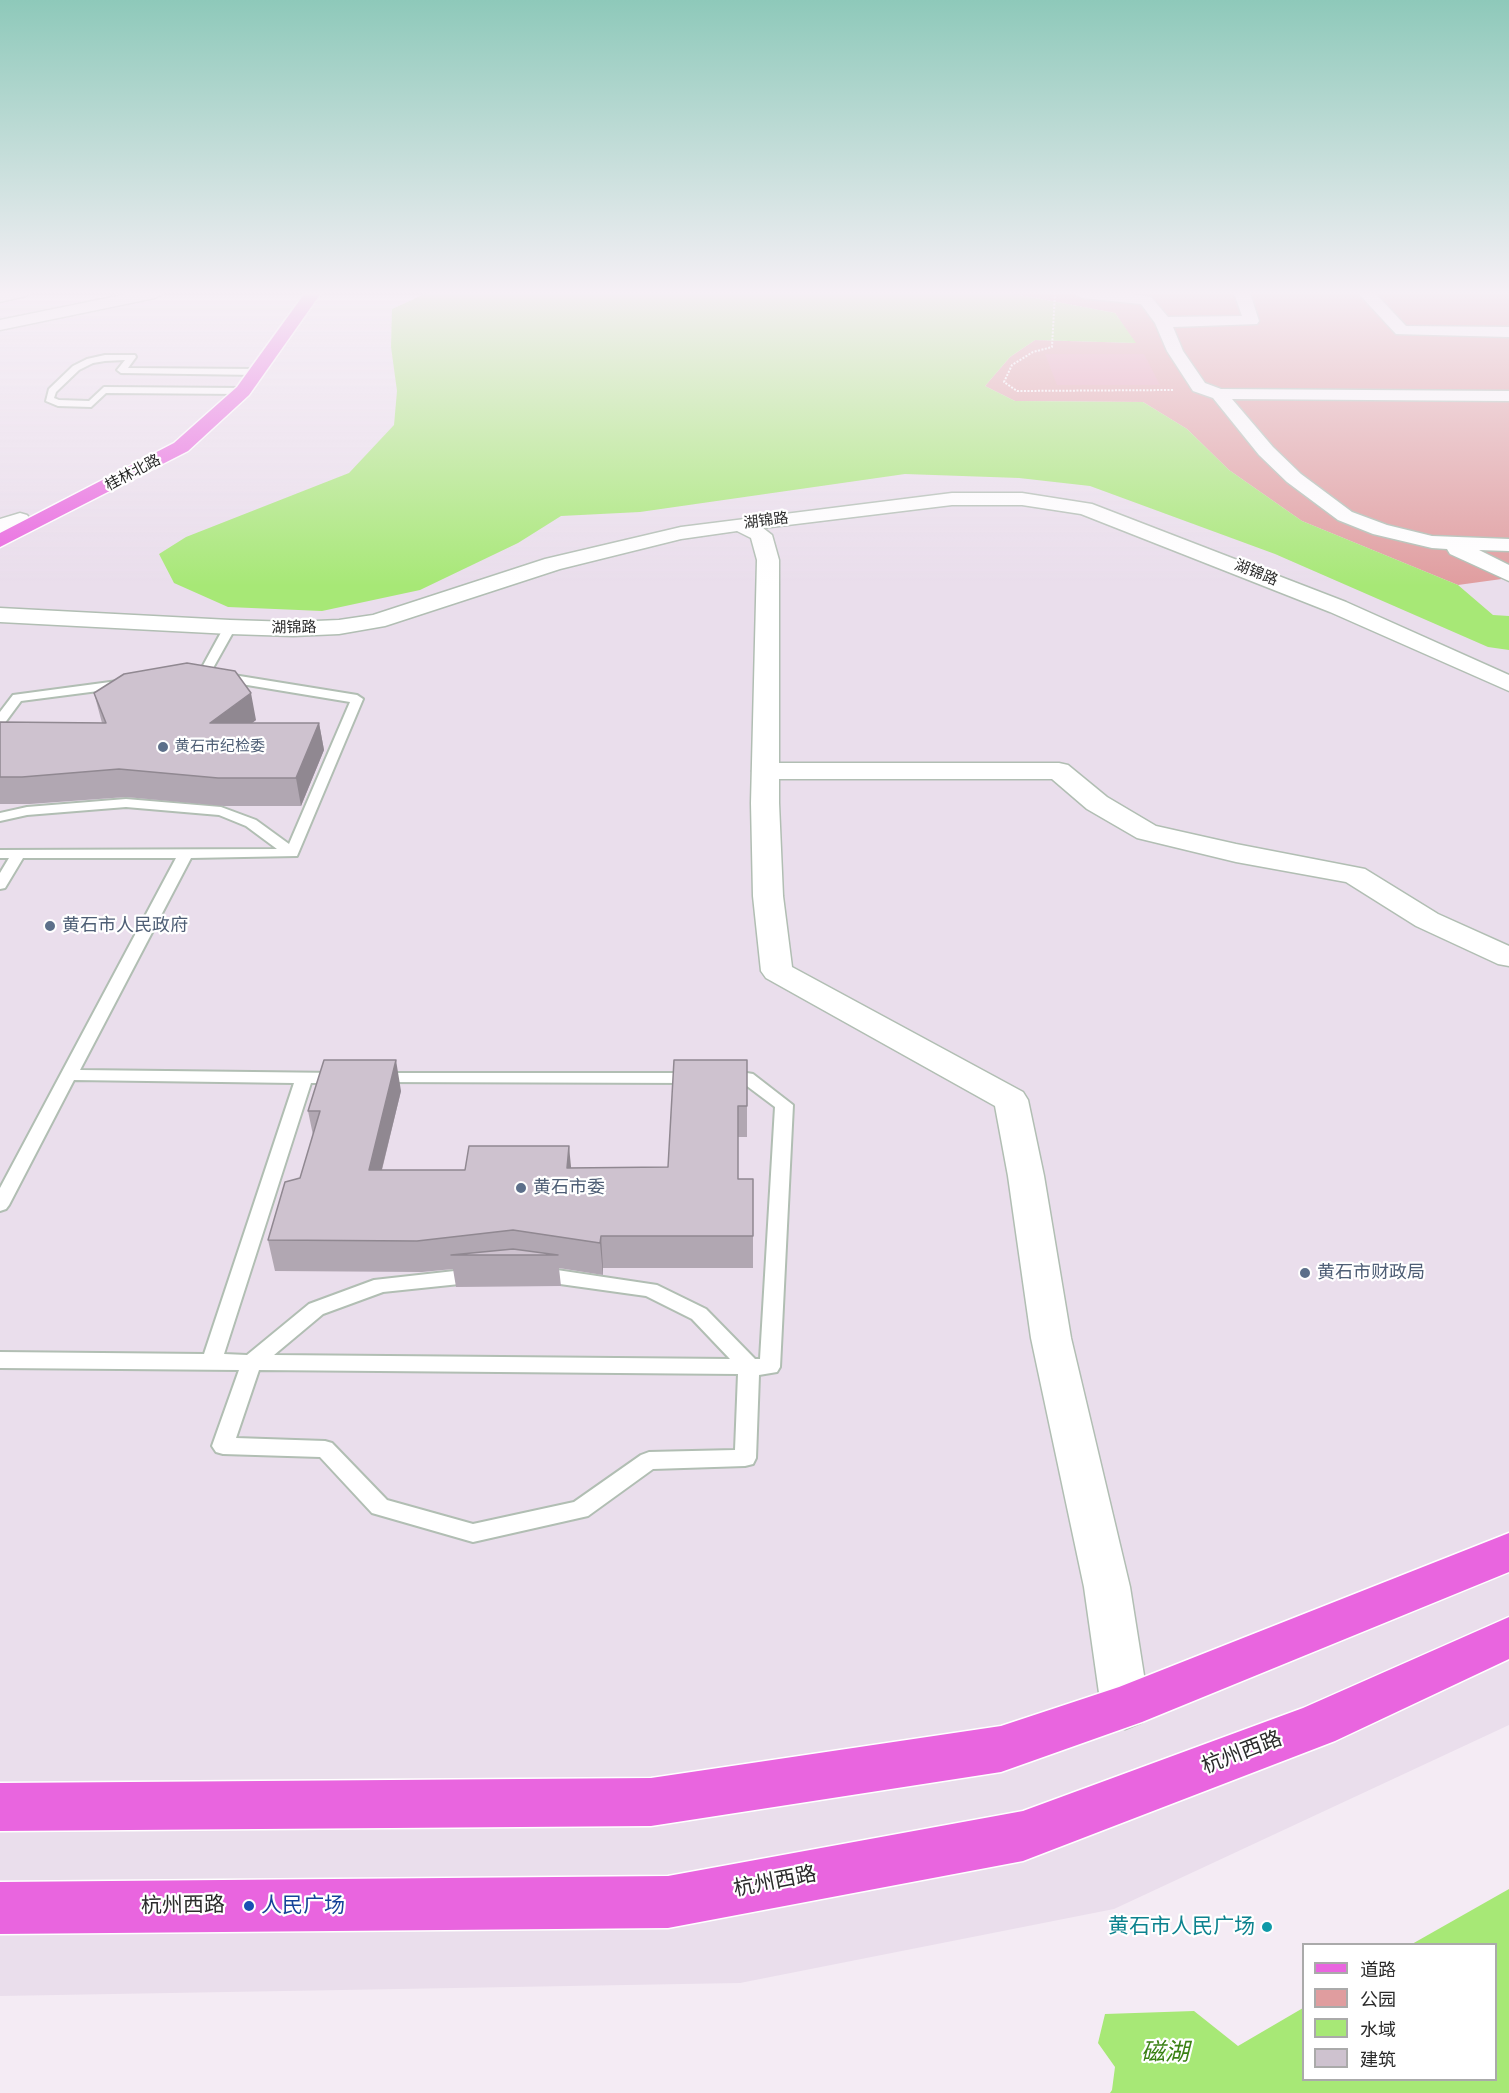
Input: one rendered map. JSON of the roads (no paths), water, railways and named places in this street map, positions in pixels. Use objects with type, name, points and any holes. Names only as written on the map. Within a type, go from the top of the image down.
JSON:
[{"type":"main road","name":"桂林北路","points":[[0,527],[94,483],[163,444],[208,408],[222,391]]},
{"type":"main road","name":"桂林北路","points":[[0,541],[182,447],[243,391]]},
{"type":"main road","points":[[0,1807],[651,1802],[1001,1749],[1125,1707],[1509,1552]]},
{"type":"main road","name":"杭州西路","points":[[0,1908],[668,1902],[1023,1836],[1318,1725],[1509,1637]]},
{"type":"street","points":[[1209,391],[1219,394],[1509,396]]},
{"type":"street","points":[[1219,394],[1266,451],[1294,478],[1345,516],[1399,536],[1439,543],[1467,552],[1509,574]]},
{"type":"street","name":"湖锦路","points":[[0,615],[293,629],[377,621],[564,561],[681,533],[952,499],[1022,499],[1085,508],[1274,581],[1509,684]]},
{"type":"street","points":[[740,524],[761,535],[768,560],[765,771],[768,896],[777,971],[1011,1100],[1026,1176],[1051,1338],[1107,1587],[1125,1707]]},
{"type":"street","points":[[1439,543],[1509,545]]},
{"type":"street","points":[[765,771],[1059,771],[1097,803],[1147,832],[1236,853],[1355,875],[1427,920],[1509,957]]},
{"type":"lane","points":[[52,391],[49,399],[58,403],[91,404],[103,391]]},
{"type":"lane","points":[[183,391],[243,391]]},
{"type":"lane","points":[[204,674],[230,627]]},
{"type":"lane","points":[[181,677],[204,674],[357,699],[292,853]]},
{"type":"lane","points":[[0,721],[17,698],[134,683]]},
{"type":"lane","points":[[0,817],[27,811],[126,803],[220,811],[251,823],[292,853]]},
{"type":"lane","points":[[0,1205],[186,853]]},
{"type":"lane","points":[[0,854],[292,853]]},
{"type":"lane","points":[[0,885],[19,854]]},
{"type":"lane","points":[[0,1360],[770,1367],[784,1105],[747,1078],[304,1078],[68,1075]]},
{"type":"lane","points":[[212,1361],[304,1078]]},
{"type":"lane","points":[[517,1271],[650,1290],[699,1314],[749,1366],[745,1458],[649,1461],[579,1510],[473,1533],[380,1507],[325,1449],[223,1446],[252,1362],[316,1310],[381,1286],[517,1271]]},
{"type":"water","points":[[397,391],[994,391],[1015,401],[1143,402],[1187,429],[1229,470],[1302,521],[1458,585],[1493,615],[1509,616],[1509,650],[1488,647],[1275,554],[1090,486],[1019,478],[905,474],[640,512],[561,516],[518,543],[420,590],[322,611],[228,607],[174,583],[159,554],[186,537],[349,473],[394,425]]},
{"type":"water","name":"磁湖","points":[[1509,1889],[1509,2093],[1110,2093],[1115,2067],[1098,2043],[1105,2014],[1194,2011],[1238,2046],[1302,2009],[1302,2081],[1497,2081],[1497,1943],[1414,1943]]},
{"type":"place","name":"黄石市纪检委","points":[[163,747]]},
{"type":"place","name":"黄石市人民政府","points":[[50,926]]},
{"type":"place","name":"黄石市委","points":[[521,1188]]},
{"type":"place","name":"黄石市财政局","points":[[1305,1273]]},
{"type":"place","name":"人民广场","points":[[249,1906]]},
{"type":"place","name":"黄石市人民广场","points":[[1267,1927]]}]
